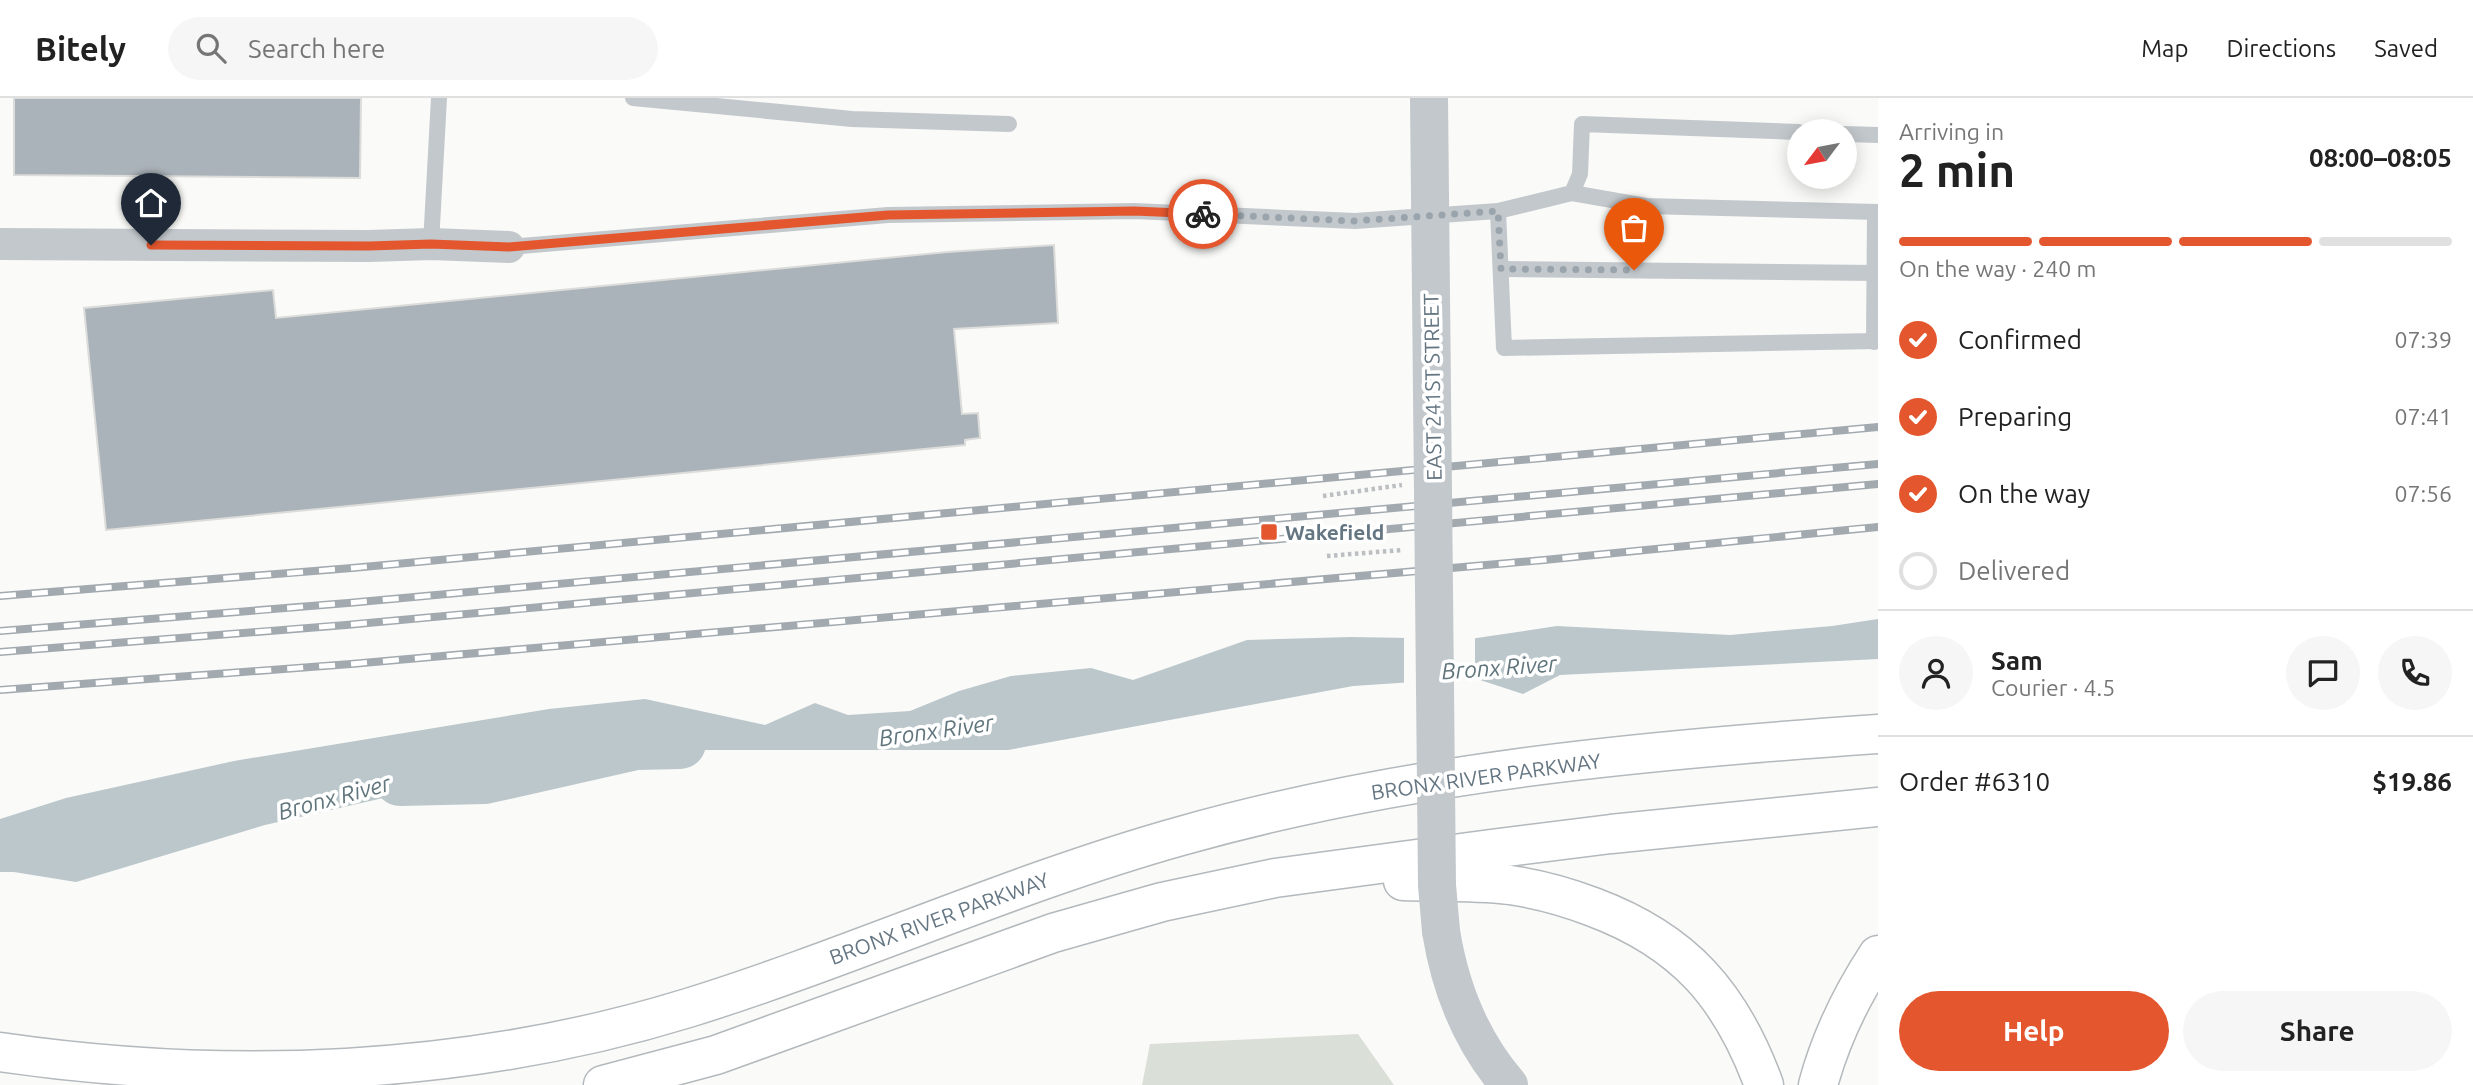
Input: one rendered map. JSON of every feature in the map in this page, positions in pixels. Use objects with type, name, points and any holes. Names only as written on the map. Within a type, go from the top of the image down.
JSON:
[{"type":"highway","name":"BRONX RIVER PARKWAY","points":[[0,1052],[120,1067],[224,1073],[328,1071],[481,1055],[586,1035],[685,1009],[783,976],[1034,882],[1135,849],[1237,821],[1350,797],[1494,772],[1701,747],[1878,734]]},
{"type":"highway","points":[[603,1085],[716,1055],[1053,933],[1162,902],[1275,878],[1611,834],[1878,807]]},
{"type":"highway","points":[[1275,878],[1513,886],[1570,899],[1620,917],[1652,933],[1708,981],[1740,1029],[1764,1085]]},
{"type":"highway","points":[[1818,1085],[1834,1033],[1862,979],[1878,955]]},
{"type":"street","name":"EAST 241ST STREET","points":[[1429,98],[1437,885],[1441,931],[1450,976],[1459,1003],[1471,1029],[1507,1084]]},
{"type":"street","points":[[0,244],[431,244],[509,247]]},
{"type":"lane","points":[[431,244],[439,98]]},
{"type":"lane","points":[[633,98],[852,120],[1009,124]]},
{"type":"lane","points":[[1572,193],[1580,174],[1582,124],[1787,132]]},
{"type":"lane","points":[[1857,134],[1878,135]]},
{"type":"lane","points":[[509,247],[888,215],[1134,211],[1354,221],[1498,211],[1572,193],[1646,206],[1876,212],[1876,341],[1504,348],[1498,211]]},
{"type":"lane","points":[[1501,269],[1876,273]]},
{"type":"path","points":[[1323,496],[1402,485]]},
{"type":"path","points":[[1326,556],[1403,550]]},
{"type":"shaded area","points":[[1358,1034],[1394,1085],[1142,1085],[1150,1044]]},
{"type":"water","points":[[1878,619],[1878,659],[1560,675],[1523,694],[1474,678],[1353,686],[1008,750],[593,750],[265,825],[76,882],[0,872],[0,819],[66,798],[234,761],[549,709],[645,699],[765,725],[815,703],[848,715],[910,711],[959,691],[1011,676],[1091,668],[1133,680],[1247,640],[1351,637],[1470,639],[1557,626],[1730,635]]},
{"type":"pier","points":[[1404,634],[1475,635],[1475,682],[1404,686]]},
{"type":"building","points":[[14,98],[361,98],[360,178],[14,175]]},
{"type":"building","points":[[1054,245],[1058,323],[954,329],[962,414],[978,413],[980,438],[965,440],[965,445],[106,530],[84,308],[273,290],[276,318],[947,252]]},
{"type":"waterway","name":"Bronx River","points":[[400,780],[485,778],[636,744],[680,743]]},
{"type":"railway","points":[[0,596],[352,568],[1878,427]]},
{"type":"railway","points":[[0,631],[348,603],[1878,464]]},
{"type":"railway","points":[[0,652],[346,625],[1878,484]]},
{"type":"railway","points":[[0,690],[351,664],[1544,560],[1878,527]]},
{"type":"way so far","points":[[1203,214],[1354,221],[1498,211],[1501,269],[1634,270]]},
{"type":"place","name":"Wakefield","points":[[1269,532]]},
{"type":"route","points":[[151,245],[431,244],[509,247],[888,215],[1134,211],[1203,214]]}]
